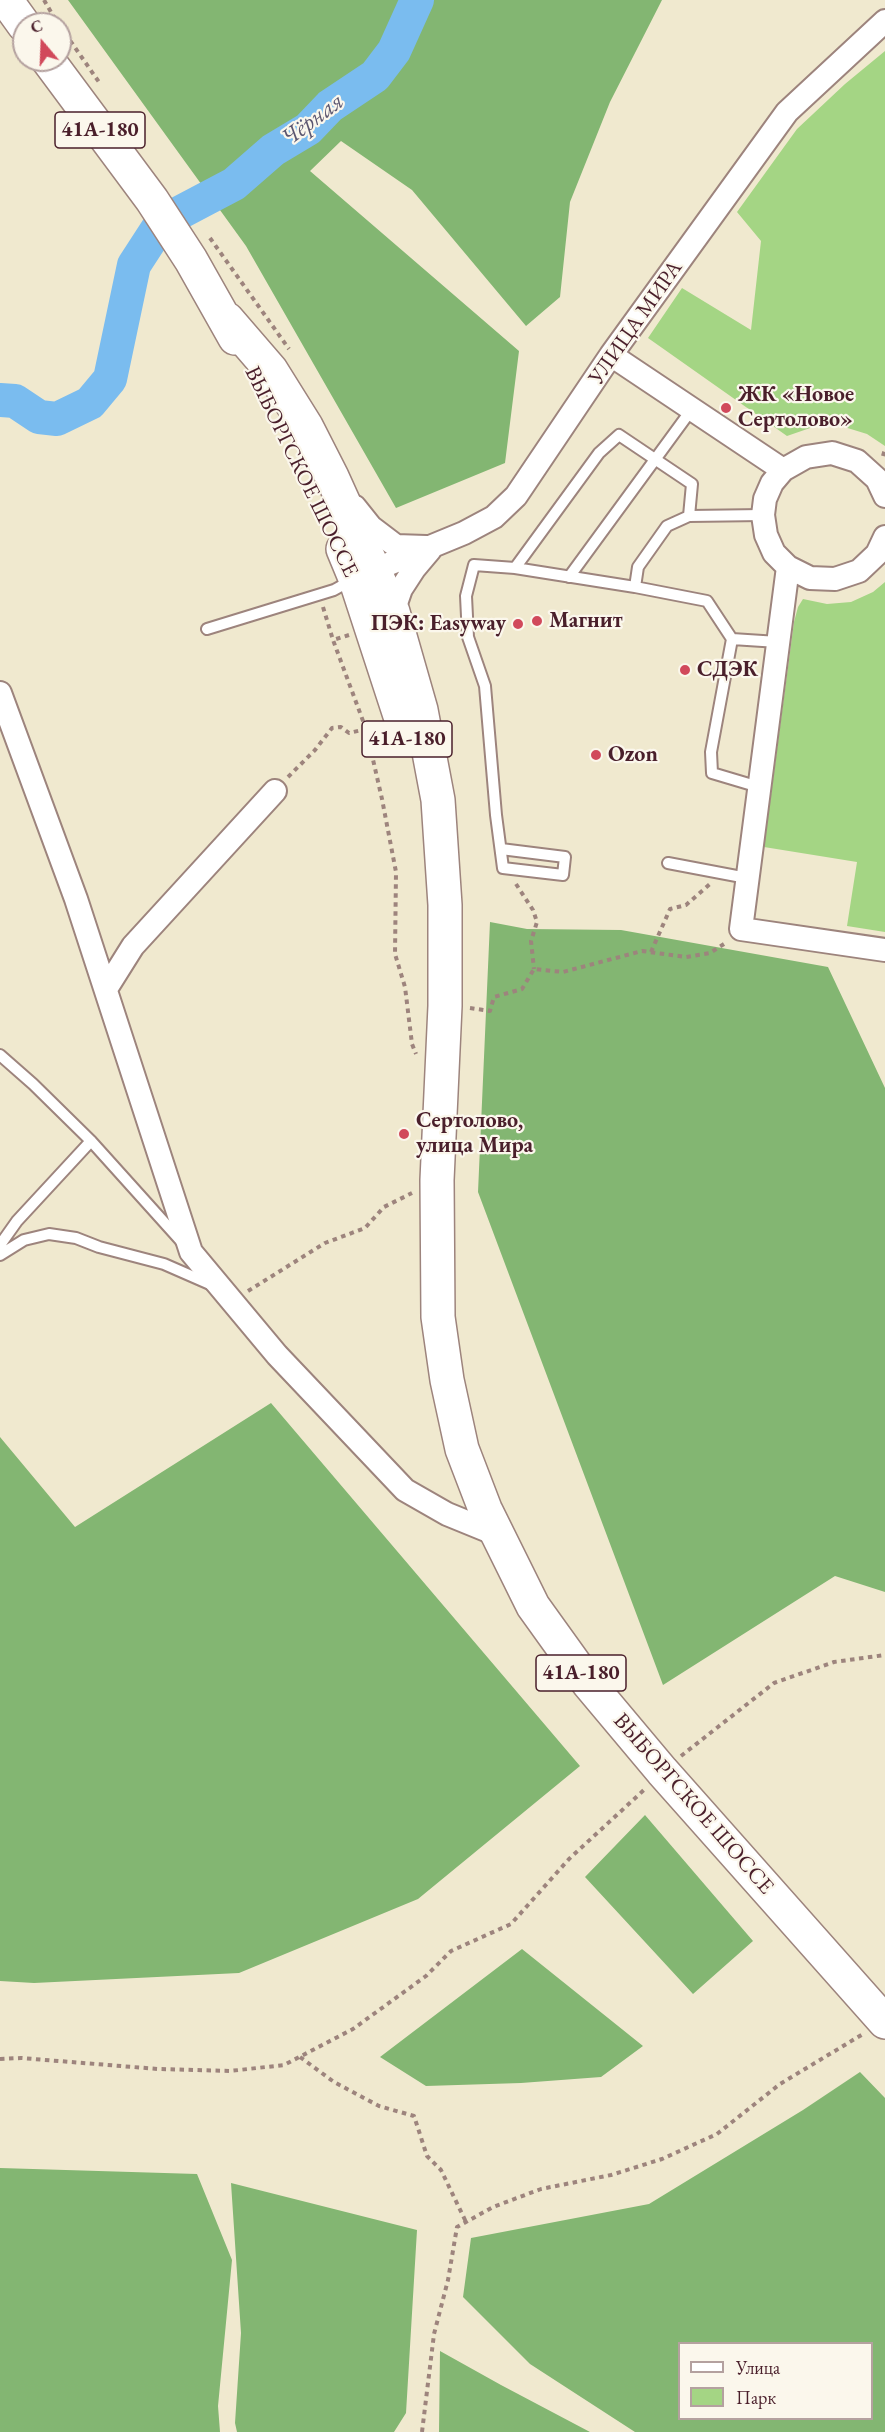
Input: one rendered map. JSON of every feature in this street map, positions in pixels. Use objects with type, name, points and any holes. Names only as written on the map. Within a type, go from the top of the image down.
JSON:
[{"type":"main road","name":"ВЫБОРГСКОЕ ШОССЕ","points":[[57,72],[152,200],[191,260],[226,319],[253,377],[317,495],[365,574],[393,612],[421,710],[438,800],[445,905],[445,1006],[437,1180],[438,1317],[447,1380],[462,1449],[496,1534],[533,1606],[589,1684],[662,1771],[885,2022]]},
{"type":"main road","name":"ВЫБОРГСКОЕ ШОССЕ","points":[[226,319],[271,370],[306,426],[332,477],[365,574],[402,718],[445,905]]},
{"type":"street","name":"УЛИЦА МИРА","points":[[365,574],[433,547],[494,517],[516,496],[611,355],[787,112],[885,21]]},
{"type":"street","points":[[611,355],[783,470]]},
{"type":"street","points":[[882,549],[859,571],[835,579],[810,578],[788,567],[774,553],[766,535],[763,515],[765,499],[772,483],[783,470],[806,457],[832,453],[858,461],[877,479],[885,496]]},
{"type":"street","points":[[332,477],[371,527],[396,546],[433,547]]},
{"type":"street","points":[[393,612],[401,589],[433,547]]},
{"type":"street","points":[[788,567],[759,787],[736,876],[741,929],[885,950]]},
{"type":"street","points":[[0,693],[76,898],[191,1252],[277,1355],[405,1490],[447,1514],[496,1534]]},
{"type":"street","points":[[106,989],[133,946],[275,790]]},
{"type":"lane","points":[[569,577],[692,409]]},
{"type":"lane","points":[[515,568],[599,453],[619,435],[692,484],[689,516]]},
{"type":"lane","points":[[635,587],[638,567],[667,526],[689,516],[763,515]]},
{"type":"lane","points":[[501,849],[565,857],[563,875],[503,868],[496,815],[485,686],[468,637],[466,596],[474,565],[515,568],[707,601],[732,639],[711,752],[712,773],[759,787]]},
{"type":"lane","points":[[207,629],[334,590],[365,574]]},
{"type":"lane","points":[[732,639],[778,642]]},
{"type":"lane","points":[[668,863],[736,876]]},
{"type":"lane","points":[[0,1055],[92,1141],[191,1252]]},
{"type":"lane","points":[[0,1245],[25,1213],[92,1141]]},
{"type":"lane","points":[[0,1255],[24,1240],[49,1234],[76,1238],[99,1247],[164,1264],[221,1288]]},
{"type":"path","points":[[72,44],[101,85]]},
{"type":"path","points":[[203,229],[293,355]]},
{"type":"path","points":[[883,456],[885,449]]},
{"type":"path","points":[[317,595],[324,607],[333,640],[366,729],[382,798],[396,872],[395,954],[405,987],[412,1044],[418,1062]]},
{"type":"path","points":[[333,640],[358,632]]},
{"type":"path","points":[[275,790],[315,750],[332,728],[341,727],[349,733],[366,729]]},
{"type":"path","points":[[466,1007],[490,1011],[494,998],[522,989],[534,969],[531,942],[537,922],[533,910],[503,868]]},
{"type":"path","points":[[651,952],[670,909],[686,905],[736,876]]},
{"type":"path","points":[[534,969],[563,972],[642,951],[686,957],[710,953],[741,929]]},
{"type":"path","points":[[221,1288],[234,1293],[250,1291],[325,1243],[365,1228],[384,1207],[414,1192]]},
{"type":"path","points":[[0,2059],[21,2058],[158,2069],[230,2071],[284,2065],[353,2029],[426,1976],[451,1952],[511,1924],[569,1859],[662,1771],[774,1683],[834,1662],[885,1655]]},
{"type":"path","points":[[422,2432],[434,2334],[448,2280],[457,2228],[493,2207],[541,2188],[611,2175],[662,2159],[717,2134],[780,2084],[885,2022]]},
{"type":"path","points":[[300,2057],[334,2082],[379,2106],[414,2116],[427,2156],[441,2170],[466,2222]]},
{"type":"green space","points":[[68,0],[662,0],[610,102],[570,202],[560,297],[526,326],[412,190],[341,141],[310,171],[519,351],[505,463],[396,508],[246,246]]},
{"type":"green space","points":[[885,51],[885,446],[867,434],[841,426],[813,427],[787,436],[648,338],[682,288],[751,330],[761,241],[737,212],[797,129],[845,84]]},
{"type":"green space","points":[[885,582],[885,932],[847,926],[857,862],[764,847],[794,622],[798,607],[803,599],[827,604],[851,602],[873,592]]},
{"type":"green space","points":[[490,922],[527,929],[621,930],[828,967],[885,1088],[885,1592],[835,1576],[663,1685],[478,1192]]},
{"type":"green space","points":[[271,1403],[580,1766],[418,1899],[239,1973],[34,1983],[0,1981],[0,1437],[75,1527]]},
{"type":"green space","points":[[645,1815],[753,1941],[693,1994],[585,1877]]},
{"type":"green space","points":[[522,1949],[643,2046],[601,2077],[521,2083],[426,2086],[380,2057]]},
{"type":"green space","points":[[860,2072],[885,2098],[885,2432],[635,2432],[530,2364],[463,2297],[471,2238],[649,2204],[803,2110]]},
{"type":"green space","points":[[0,2168],[197,2174],[232,2260],[218,2406],[220,2432],[0,2432]]},
{"type":"green space","points":[[231,2183],[417,2230],[406,2413],[394,2432],[237,2432],[235,2423],[241,2333]]},
{"type":"green space","points":[[440,2351],[501,2385],[590,2432],[439,2432]]},
{"type":"waterway","name":"Чёрная","points":[[179,213],[234,184],[273,150],[308,129],[330,106],[375,76],[394,51],[417,0]]},
{"type":"waterway","name":"Чёрная","points":[[0,400],[15,401],[39,417],[57,419],[90,403],[110,379],[134,265],[158,228]]},
{"type":"place","name":"ЖК «Новое Сертолово»","points":[[726,408]]},
{"type":"place","name":"Магнит","points":[[537,621]]},
{"type":"place","name":"ПЭК: Easyway","points":[[518,624]]},
{"type":"place","name":"СДЭК","points":[[685,670]]},
{"type":"place","name":"Ozon","points":[[596,755]]},
{"type":"place","name":"Сертолово, улица Мира","points":[[404,1134]]}]
